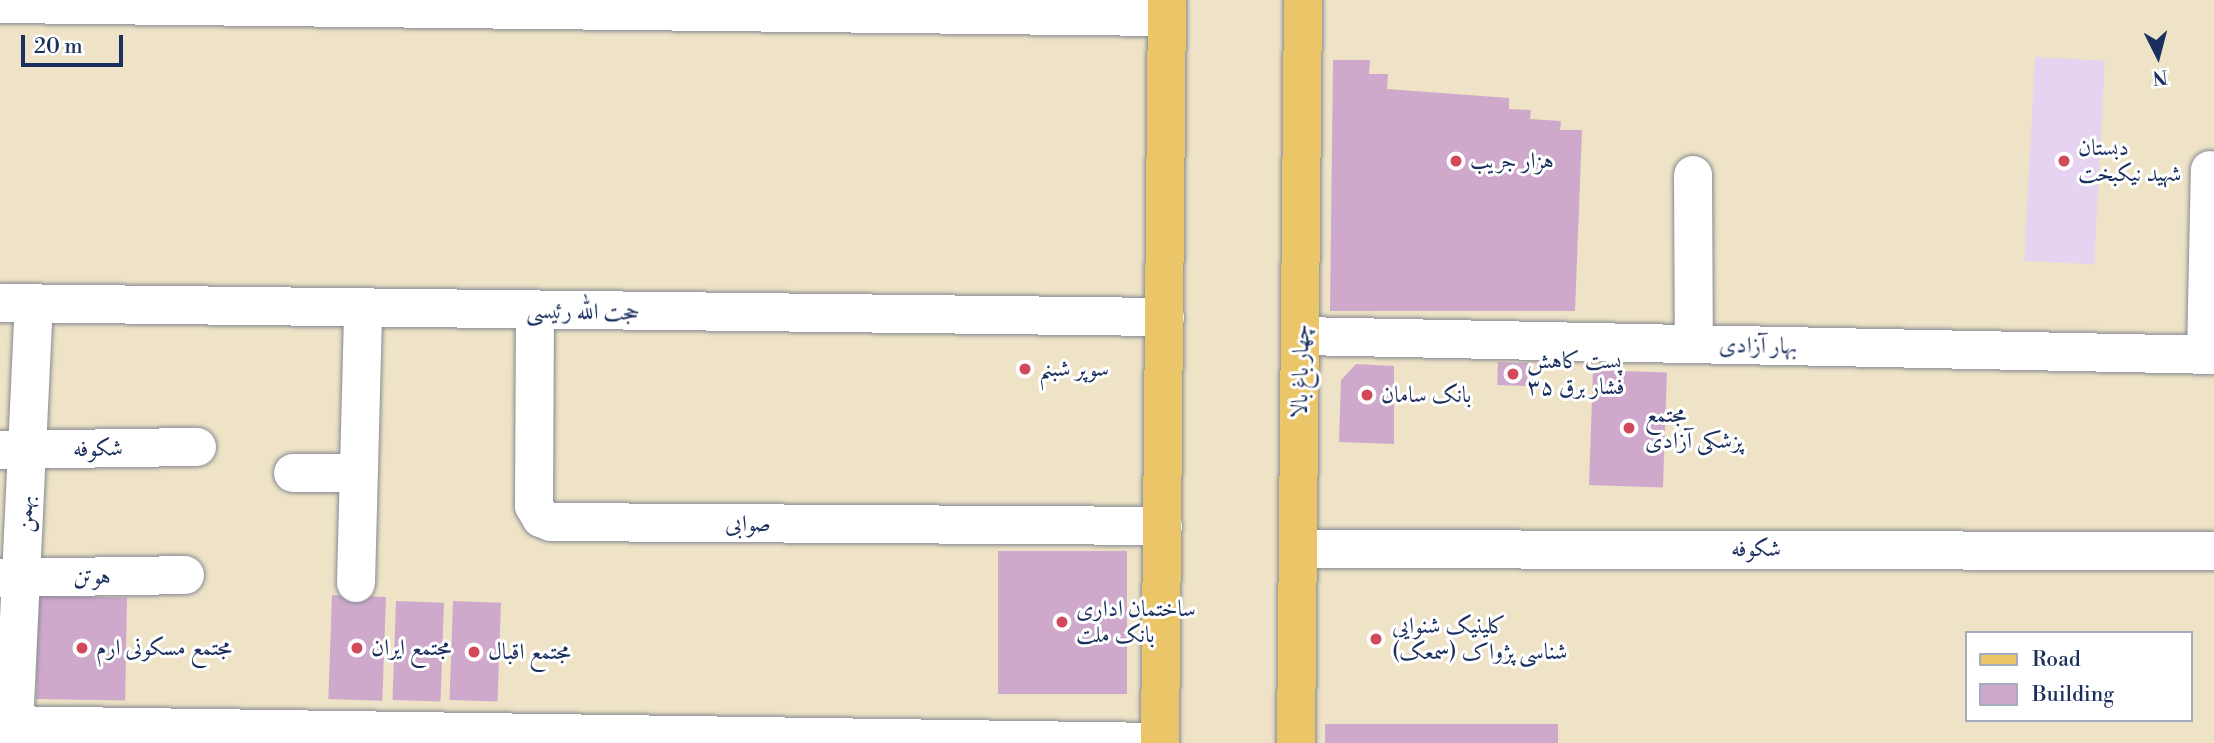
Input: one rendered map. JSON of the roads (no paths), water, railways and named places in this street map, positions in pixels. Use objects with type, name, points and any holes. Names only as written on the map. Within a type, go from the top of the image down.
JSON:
[{"type":"main road","name":"چهار باغ بالا","points":[[1296,743],[1302,336],[1303,0]]},
{"type":"main road","points":[[1160,743],[1167,8]]},
{"type":"street","points":[[0,4],[1167,8]]},
{"type":"street","points":[[2203,170],[2210,355]]},
{"type":"street","points":[[1693,175],[1693,344]]},
{"type":"street","name":"حجت الله رئیسی","points":[[17,303],[535,312],[1165,317]]},
{"type":"street","name":"بهمن","points":[[7,725],[17,303]]},
{"type":"street","points":[[356,583],[363,308]]},
{"type":"street","name":"صوابی","points":[[535,312],[534,506],[541,518],[551,523],[1163,526]]},
{"type":"street","name":"بهار آزادی","points":[[1302,336],[2210,355]]},
{"type":"street","name":"شکوفه","points":[[14,450],[197,447]]},
{"type":"street","points":[[293,473],[359,473]]},
{"type":"street","name":"شکوفه","points":[[1298,549],[2214,551]]},
{"type":"street","name":"هوتن","points":[[11,578],[185,575]]},
{"type":"street","points":[[7,725],[462,737],[1160,743]]},
{"type":"place","name":"هزار جریب","points":[[1456,161]]},
{"type":"place","name":"دبستان شهید نیکبخت","points":[[2064,161]]},
{"type":"place","name":"سوپر شبنم","points":[[1025,369]]},
{"type":"place","name":"پست کاهش فشار برق ۳۵","points":[[1513,374]]},
{"type":"place","name":"بانک سامان","points":[[1367,395]]},
{"type":"place","name":"مجتمع پزشکی آزادی","points":[[1629,428]]},
{"type":"place","name":"ساختمان اداری بانک ملت","points":[[1062,622]]},
{"type":"place","name":"کلینیک شنوایی شناسی پژواک (سمعک)","points":[[1376,639]]},
{"type":"place","name":"مجتمع مسکونی ارم","points":[[82,648]]},
{"type":"place","name":"مجتمع ایران","points":[[357,648]]},
{"type":"place","name":"مجتمع اقبال","points":[[474,652]]}]
